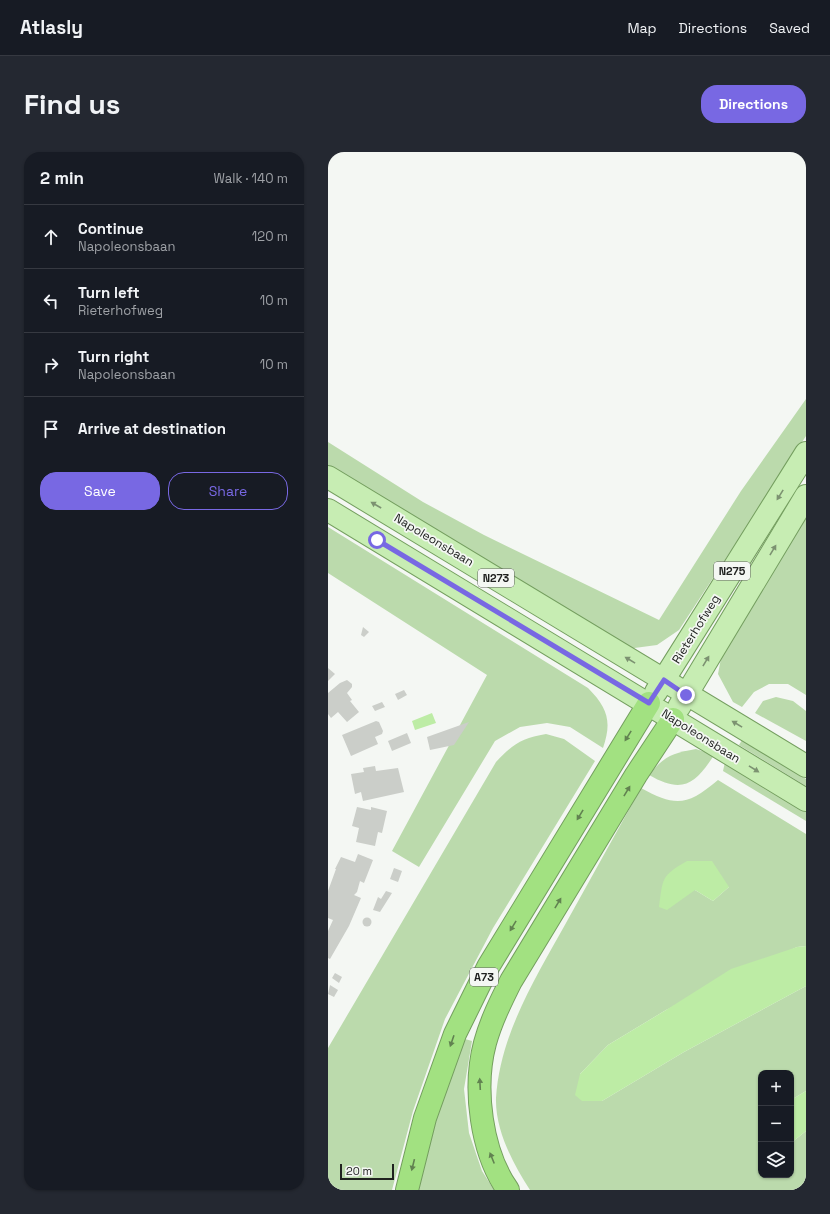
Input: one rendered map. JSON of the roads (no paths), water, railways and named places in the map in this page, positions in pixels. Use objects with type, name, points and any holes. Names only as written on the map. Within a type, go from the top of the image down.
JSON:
[{"type":"highway","name":"A73","points":[[407,1190],[425,1118],[454,1034],[488,967],[649,703]]},
{"type":"highway","name":"A73","points":[[508,1190],[502,1181],[490,1152],[482,1123],[480,1077],[485,1044],[494,1016],[511,981],[636,775],[673,719]]},
{"type":"main road","name":"Rieterhofweg","points":[[649,703],[806,453]]},
{"type":"main road","name":"Napoleonsbaan","points":[[328,477],[664,680],[686,695],[806,766]]},
{"type":"main road","name":"Rieterhofweg","points":[[673,719],[806,496]]},
{"type":"main road","name":"Napoleonsbaan","points":[[328,510],[649,703],[806,800]]}]
